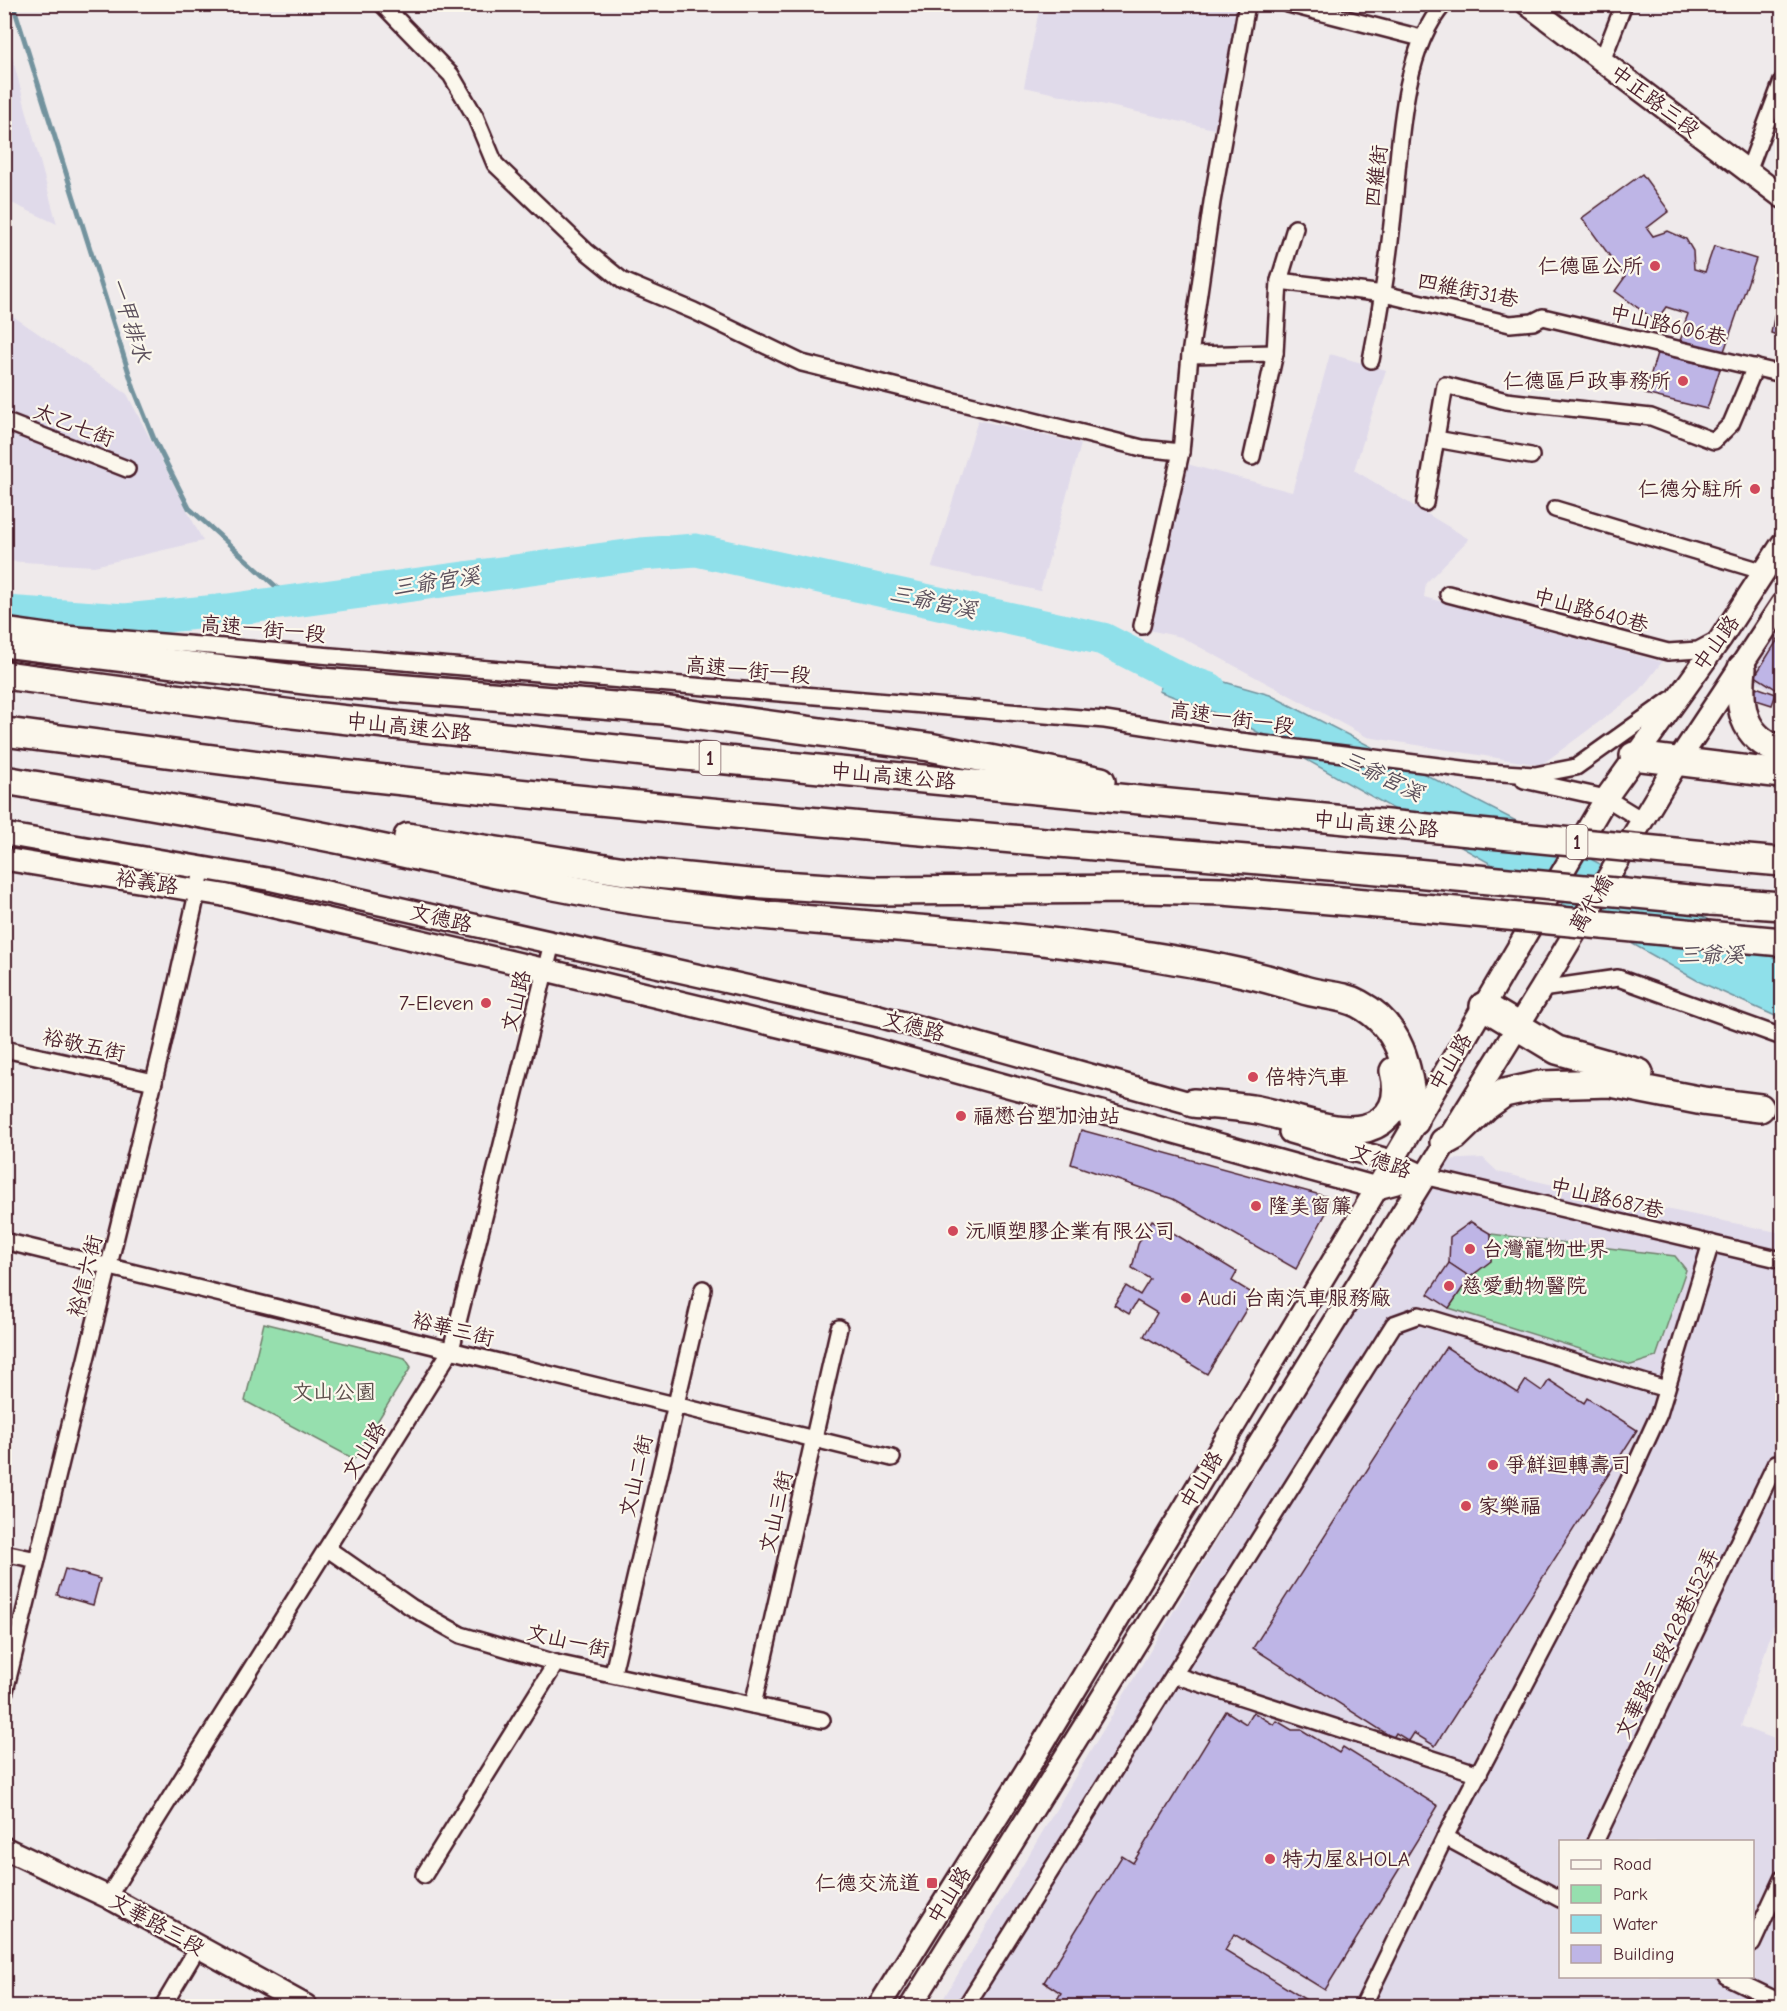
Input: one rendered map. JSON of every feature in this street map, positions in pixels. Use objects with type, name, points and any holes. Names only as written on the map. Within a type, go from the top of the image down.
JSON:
[{"type":"highway","points":[[4,643],[321,682],[663,710],[928,747],[1276,815]]},
{"type":"highway","points":[[1742,668],[1739,700],[1745,718],[1763,741],[1782,751]]},
{"type":"highway","name":"中山高速公路","points":[[4,675],[304,715],[644,752],[1276,815],[1782,862]]},
{"type":"highway","name":"1","points":[[4,732],[291,769],[660,807],[1782,906]]},
{"type":"highway","points":[[1635,756],[1782,774]]},
{"type":"highway","points":[[4,780],[263,824],[650,903],[788,919],[985,934],[1097,948],[1250,973],[1318,995],[1335,995],[1362,1005],[1382,1021],[1395,1037],[1408,1068],[1415,1121]]},
{"type":"highway","points":[[263,824],[420,838],[625,870],[759,883],[878,891],[1103,889],[1223,891],[1782,942]]},
{"type":"highway","points":[[1193,1104],[1253,1109],[1352,1131],[1368,1128],[1388,1116],[1395,1103],[1396,1077],[1383,1044],[1365,1022],[1331,1005],[1318,995]]},
{"type":"highway","points":[[1484,1006],[1557,1050],[1771,1106]]},
{"type":"highway","points":[[1444,1142],[1455,1136],[1486,1106],[1504,1093],[1540,1085],[1611,1083],[1703,1101],[1771,1106]]},
{"type":"main road","name":"中正路三段","points":[[1527,4],[1782,197]]},
{"type":"main road","name":"中山路","points":[[1606,798],[1721,638],[1782,544]]},
{"type":"main road","name":"中山路","points":[[1637,828],[1678,761],[1742,668],[1782,604]]},
{"type":"main road","name":"萬代橋","points":[[1517,950],[1606,798]]},
{"type":"main road","name":"萬代橋","points":[[1541,989],[1637,828]]},
{"type":"main road","name":"裕義路","points":[[4,834],[273,880]]},
{"type":"main road","name":"裕義路","points":[[4,859],[198,891],[289,909]]},
{"type":"main road","name":"文德路","points":[[273,880],[879,1016],[1391,1161],[1423,1176]]},
{"type":"main road","name":"文德路","points":[[289,909],[870,1048],[1377,1188],[1423,1176]]},
{"type":"main road","name":"中山路","points":[[879,2007],[1031,1763],[1377,1188],[1517,950]]},
{"type":"main road","name":"中山路","points":[[911,2007],[1444,1142],[1541,989]]},
{"type":"main road","name":"文華路三段","points":[[4,1848],[108,1897],[306,2007]]},
{"type":"street","points":[[382,4],[451,75],[476,116],[495,164],[586,251],[623,281],[694,311],[802,363],[1142,448],[1181,452]]},
{"type":"street","points":[[1142,626],[1181,452],[1190,355],[1212,202],[1247,4]]},
{"type":"street","points":[[1288,4],[1421,38]]},
{"type":"street","name":"四維街","points":[[1371,360],[1384,294],[1409,74],[1421,38],[1432,18],[1444,4]]},
{"type":"street","points":[[1602,61],[1624,4]]},
{"type":"street","points":[[1748,172],[1782,81]]},
{"type":"street","points":[[1252,457],[1275,353],[1279,281],[1295,228]]},
{"type":"street","name":"四維街31巷","points":[[1279,281],[1384,294],[1510,324],[1533,321],[1543,317]]},
{"type":"street","name":"中山路606巷","points":[[1543,317],[1782,374]]},
{"type":"street","points":[[1190,355],[1275,353]]},
{"type":"street","points":[[1425,503],[1445,385],[1506,401],[1651,417],[1714,441],[1731,424],[1755,367]]},
{"type":"street","name":"太乙七街","points":[[4,421],[128,469]]},
{"type":"street","points":[[1436,439],[1531,456]]},
{"type":"street","points":[[1555,509],[1765,572]]},
{"type":"street","name":"中山路640巷","points":[[1448,594],[1668,652],[1698,650],[1721,638]]},
{"type":"street","name":"高速一街一段","points":[[4,626],[53,633],[1105,720],[1240,741],[1486,772],[1535,775],[1576,766],[1607,747],[1680,692]]},
{"type":"street","name":"高速一街一段","points":[[1486,772],[1606,798],[1637,828]]},
{"type":"street","name":"裕信六街","points":[[4,1695],[154,1082],[203,867]]},
{"type":"street","name":"文山路","points":[[108,1897],[451,1350],[552,943]]},
{"type":"street","points":[[1541,989],[1618,978],[1782,1038]]},
{"type":"street","name":"裕敬五街","points":[[4,1049],[154,1082]]},
{"type":"street","name":"中山路687巷","points":[[1423,1176],[1782,1260]]},
{"type":"street","name":"裕華三街","points":[[4,1241],[892,1458]]},
{"type":"street","points":[[1364,2007],[1445,1837],[1604,1533],[1659,1414],[1711,1243]]},
{"type":"street","name":"文山二街","points":[[613,1674],[674,1405],[703,1289]]},
{"type":"street","points":[[966,2007],[1394,1324],[1419,1315],[1666,1389]]},
{"type":"street","name":"文山三街","points":[[753,1705],[839,1328]]},
{"type":"street","name":"文華路三段428巷152弄","points":[[1596,1840],[1776,1463]]},
{"type":"street","name":"文山一街","points":[[328,1549],[411,1607],[461,1635],[556,1663],[822,1720]]},
{"type":"street","points":[[4,1553],[37,1560]]},
{"type":"street","points":[[424,1875],[556,1663]]},
{"type":"street","points":[[1174,1675],[1479,1774]]},
{"type":"street","points":[[1445,1837],[1559,1898]]},
{"type":"street","points":[[1754,1940],[1782,1879]]},
{"type":"street","points":[[163,2007],[198,1947]]},
{"type":"street","points":[[1733,1978],[1782,2002]]},
{"type":"shaded area","points":[[1040,5],[1242,5],[1233,55],[1214,129],[1024,87]]},
{"type":"shaded area","points":[[4,26],[35,143],[57,224],[5,200]]},
{"type":"shaded area","points":[[4,310],[127,394],[203,541],[94,566],[5,561]]},
{"type":"shaded area","points":[[1330,354],[1386,370],[1354,470],[1469,539],[1426,583],[1424,597],[1662,662],[1638,693],[1541,765],[1367,737],[1181,637],[1144,629],[1183,463],[1292,492]]},
{"type":"shaded area","points":[[978,420],[1081,444],[1040,591],[932,567]]},
{"type":"shaded area","points":[[1782,623],[1782,697],[1751,678]]},
{"type":"shaded area","points":[[1483,1158],[1498,1172],[1782,1233],[1782,1600],[1741,1726],[1782,1742],[1782,2006],[939,2006],[1442,1160]]},
{"type":"green space","points":[[1491,1234],[1675,1256],[1686,1270],[1656,1357],[1631,1365],[1449,1308],[1470,1277],[1491,1261]]},
{"type":"green space","name":"文山公園","points":[[264,1323],[405,1358],[411,1367],[354,1459],[245,1401]]},
{"type":"water","name":"三爺溪","points":[[1172,667],[1270,695],[1782,957],[1782,1019],[1700,982],[1245,725],[1159,691]]},
{"type":"building","name":"仁德區公所","points":[[1642,174],[1669,211],[1647,228],[1653,236],[1668,231],[1686,239],[1693,251],[1694,269],[1705,272],[1714,246],[1756,259],[1722,357],[1679,343],[1683,333],[1688,335],[1690,327],[1684,325],[1688,314],[1666,307],[1656,321],[1615,291],[1625,277],[1582,218]]},
{"type":"building","points":[[1782,279],[1782,337],[1771,333]]},
{"type":"building","name":"仁德區戶政事務所","points":[[1657,353],[1720,369],[1707,409],[1645,394]]},
{"type":"building","points":[[1778,639],[1782,642],[1782,693],[1755,676]]},
{"type":"building","points":[[1756,687],[1776,694],[1772,705],[1753,699]]},
{"type":"building","name":"隆美窗簾","points":[[1081,1130],[1328,1197],[1326,1213],[1296,1269],[1173,1199],[1071,1164]]},
{"type":"building","name":"Audi 台南汽車服務廠","points":[[1152,1220],[1237,1272],[1232,1281],[1255,1295],[1207,1374],[1144,1336],[1157,1313],[1137,1301],[1129,1314],[1114,1305],[1126,1286],[1140,1295],[1150,1279],[1132,1268],[1138,1244]]},
{"type":"building","name":"台灣寵物世界","points":[[1471,1222],[1491,1234],[1491,1261],[1470,1277],[1449,1263],[1450,1237]]},
{"type":"building","name":"慈愛動物醫院","points":[[1449,1263],[1470,1277],[1449,1308],[1428,1294]]},
{"type":"building","name":"家樂福","points":[[1446,1347],[1518,1393],[1526,1380],[1542,1391],[1549,1380],[1584,1403],[1587,1398],[1637,1430],[1435,1746],[1414,1733],[1409,1741],[1396,1733],[1393,1738],[1253,1648]]},
{"type":"building","points":[[65,1569],[100,1579],[93,1605],[57,1595]]},
{"type":"building","name":"特力屋&HOLA","points":[[1226,1711],[1246,1724],[1253,1712],[1274,1725],[1277,1721],[1292,1730],[1302,1730],[1339,1753],[1343,1747],[1438,1806],[1325,1990],[1234,1934],[1225,1950],[1316,2006],[1053,2006],[1061,1993],[1044,1982],[1122,1856],[1133,1863]]},
{"type":"waterway","name":"一甲排水","points":[[13,4],[134,389],[154,439],[189,508],[291,600]]},
{"type":"waterway","name":"三爺宮溪","points":[[4,612],[125,620],[228,610],[641,554],[696,550],[1103,639],[1181,679],[1210,689]]},
{"type":"place","name":"仁德區公所","points":[[1655,266]]},
{"type":"place","name":"仁德區戶政事務所","points":[[1683,381]]},
{"type":"place","name":"仁德分駐所","points":[[1755,489]]},
{"type":"place","name":"7-Eleven","points":[[486,1003]]},
{"type":"place","name":"倍特汽車","points":[[1253,1077]]},
{"type":"place","name":"福懋台塑加油站","points":[[961,1116]]},
{"type":"place","name":"隆美窗簾","points":[[1256,1206]]},
{"type":"place","name":"沅順塑膠企業有限公司","points":[[953,1231]]},
{"type":"place","name":"台灣寵物世界","points":[[1470,1249]]},
{"type":"place","name":"慈愛動物醫院","points":[[1449,1286]]},
{"type":"place","name":"Audi 台南汽車服務廠","points":[[1186,1298]]},
{"type":"place","name":"爭鮮迴轉壽司","points":[[1493,1465]]},
{"type":"place","name":"家樂福","points":[[1466,1506]]},
{"type":"place","name":"特力屋&HOLA","points":[[1270,1859]]},
{"type":"place","name":"仁德交流道","points":[[932,1883]]}]
